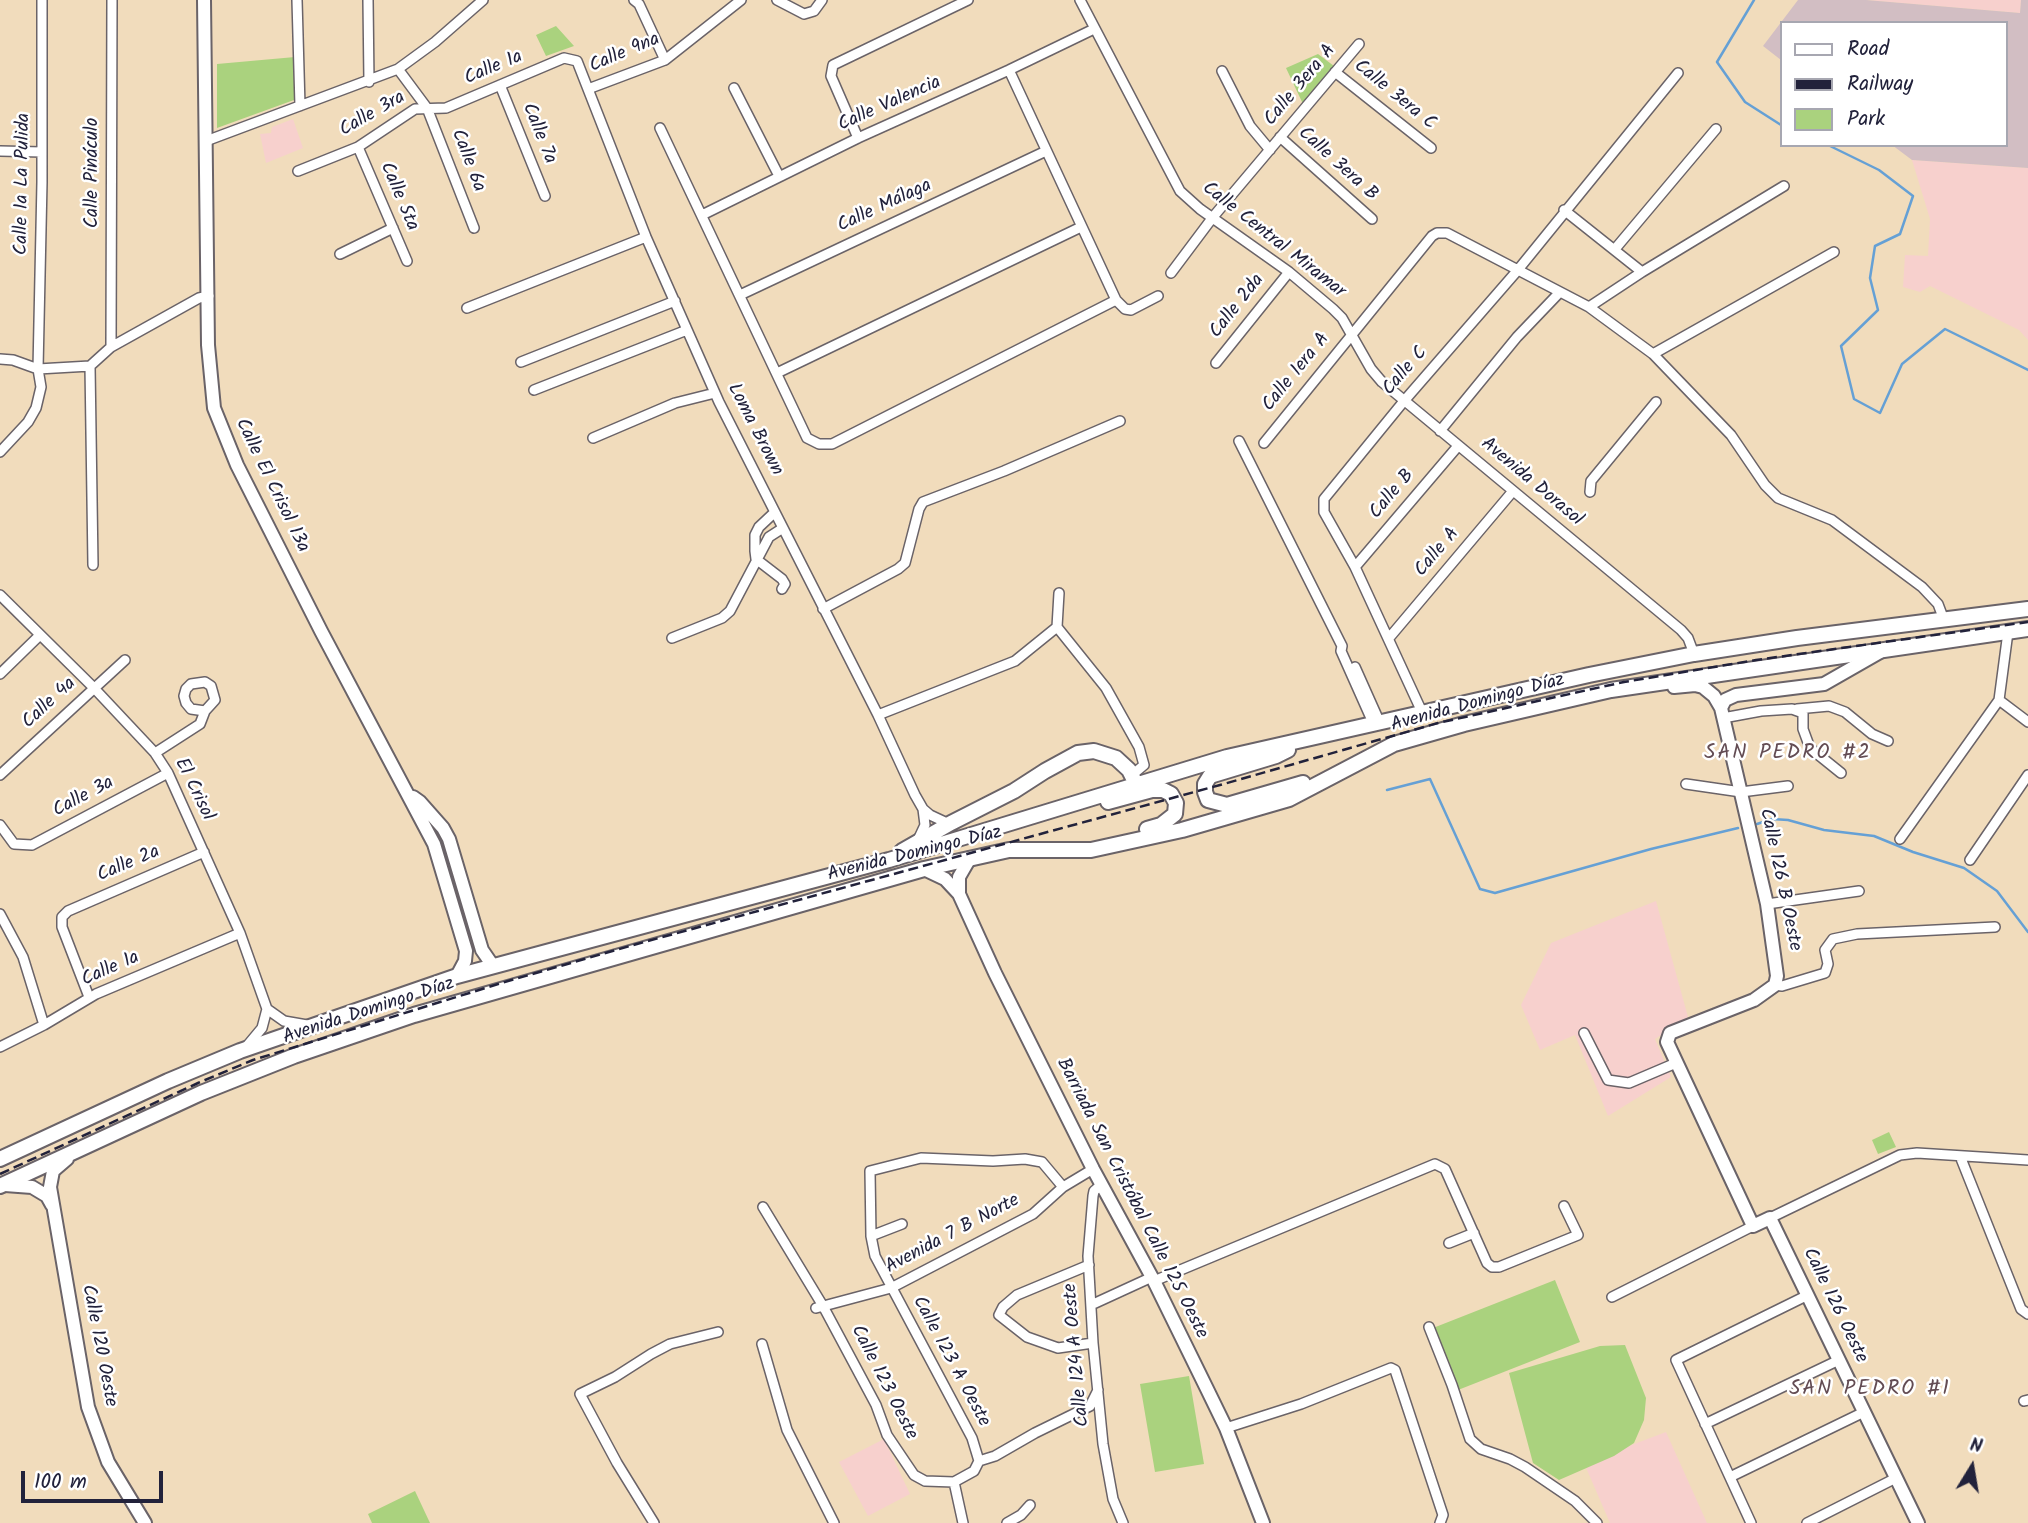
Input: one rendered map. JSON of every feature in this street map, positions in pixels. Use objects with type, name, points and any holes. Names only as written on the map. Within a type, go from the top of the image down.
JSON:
[{"type":"main road","name":"Avenida Domingo Díaz","points":[[0,1159],[168,1081],[240,1051],[457,976],[889,860],[1021,821],[1134,779],[1422,712],[1694,654],[1797,638],[2028,609]]},
{"type":"main road","name":"Avenida Domingo Díaz","points":[[0,1186],[201,1093],[294,1056],[414,1015],[924,869],[1009,850],[1091,850],[1182,830],[1289,799],[1394,744],[1464,724],[1611,690],[2028,629]]},
{"type":"main road","points":[[1304,741],[1276,757],[1210,776],[1205,784],[1208,800],[1227,805],[1337,772]]},
{"type":"main road","points":[[889,860],[918,840],[1014,792],[1078,752],[1094,751],[1110,755],[1121,761],[1134,779]]},
{"type":"main road","points":[[1021,821],[1092,807],[1152,790],[1163,790],[1171,794],[1176,803],[1175,814],[1161,825],[1054,850]]},
{"type":"street","name":"Calle 1a La Pulida","points":[[38,369],[42,0]]},
{"type":"street","name":"Calle Pináculo","points":[[111,347],[113,0]]},
{"type":"street","name":"Calle El Crisol 13a","points":[[204,0],[210,378],[214,408],[225,437],[321,631],[435,844],[466,951],[466,961],[457,976]]},
{"type":"street","points":[[298,0],[300,106]]},
{"type":"street","points":[[368,0],[369,82]]},
{"type":"street","points":[[206,141],[398,69],[435,42],[483,0]]},
{"type":"street","points":[[634,0],[639,4],[665,60]]},
{"type":"street","points":[[777,0],[804,15],[814,11],[822,0]]},
{"type":"street","points":[[858,138],[831,76],[832,65],[968,0]]},
{"type":"street","name":"Calle Central Miramar","points":[[1080,0],[1175,184],[1189,199],[1289,272],[1334,309],[1352,334]]},
{"type":"street","name":"Calle 9na","points":[[588,89],[665,60],[739,1]]},
{"type":"street","name":"Calle Valencia","points":[[702,215],[858,138],[1009,71],[1094,29]]},
{"type":"street","name":"Calle 3era A","points":[[1171,274],[1213,217],[1359,44]]},
{"type":"street","name":"Calle 1a","points":[[427,108],[446,108],[564,58],[573,59]]},
{"type":"street","name":"Loma Brown","points":[[573,59],[579,65],[646,237],[715,393],[923,809]]},
{"type":"street","name":"Calle 6a","points":[[398,69],[427,108],[474,228]]},
{"type":"street","points":[[1009,71],[1116,300],[1125,309],[1131,310],[1158,296]]},
{"type":"street","name":"Calle 3era A","points":[[1222,71],[1250,126],[1270,150]]},
{"type":"street","name":"Calle 3era C","points":[[1335,72],[1431,148]]},
{"type":"street","name":"Calle C","points":[[1355,567],[1324,512],[1324,499],[1404,401],[1517,271],[1678,73]]},
{"type":"street","name":"Calle 7a","points":[[499,85],[545,196]]},
{"type":"street","points":[[734,88],[779,176]]},
{"type":"street","name":"Calle 3ra","points":[[298,171],[358,147],[415,109],[427,108]]},
{"type":"street","points":[[660,128],[807,438],[819,444],[832,444],[1116,300]]},
{"type":"street","points":[[1615,249],[1716,130]]},
{"type":"street","name":"Calle 3era B","points":[[1280,137],[1372,219]]},
{"type":"street","name":"Calle 5ta","points":[[358,147],[407,261]]},
{"type":"street","points":[[0,151],[42,152]]},
{"type":"street","name":"Calle Málaga","points":[[740,295],[1046,151]]},
{"type":"street","points":[[1588,307],[1784,186]]},
{"type":"street","points":[[1564,210],[1642,272]]},
{"type":"street","points":[[777,373],[1081,227]]},
{"type":"street","points":[[340,254],[393,228]]},
{"type":"street","name":"Calle 1era A","points":[[1264,443],[1432,236],[1442,232],[1452,235],[1517,271]]},
{"type":"street","points":[[467,309],[646,237]]},
{"type":"street","points":[[1653,354],[1834,252]]},
{"type":"street","points":[[1517,271],[1588,307],[1653,354],[1731,435],[1765,485],[1778,498],[1832,520],[1922,587],[1938,604],[1944,620]]},
{"type":"street","name":"Calle 2da","points":[[1216,363],[1289,272]]},
{"type":"street","points":[[1440,431],[1517,337],[1560,292]]},
{"type":"street","points":[[0,359],[13,360],[38,369],[90,366],[111,347],[199,298],[209,296]]},
{"type":"street","points":[[521,362],[675,301]]},
{"type":"street","points":[[534,390],[687,330]]},
{"type":"street","name":"Avenida Dorasol","points":[[1352,334],[1371,369],[1404,401],[1681,630],[1688,638],[1694,654]]},
{"type":"street","points":[[90,366],[93,565]]},
{"type":"street","points":[[0,452],[28,422],[36,408],[41,387],[38,369]]},
{"type":"street","points":[[593,438],[675,403],[715,393]]},
{"type":"street","points":[[1590,492],[1591,481],[1656,402]]},
{"type":"street","points":[[823,609],[905,563],[923,502],[1004,471],[1120,421]]},
{"type":"street","points":[[1239,441],[1342,646],[1346,648],[1377,724]]},
{"type":"street","name":"Calle B","points":[[1355,567],[1458,446]]},
{"type":"street","name":"Calle A","points":[[1389,638],[1513,491]]},
{"type":"street","points":[[756,559],[755,535],[759,527],[775,512]]},
{"type":"street","points":[[672,638],[722,618],[730,611],[769,537],[783,528]]},
{"type":"street","points":[[756,559],[782,579],[785,584],[782,589]]},
{"type":"street","points":[[1355,567],[1422,712]]},
{"type":"street","points":[[1059,593],[1057,626],[1106,688],[1139,747],[1144,765],[1134,779]]},
{"type":"street","name":"El Crisol","points":[[0,595],[93,687],[155,753],[168,773],[240,933],[267,1009]]},
{"type":"street","points":[[878,715],[1016,661],[1057,626]]},
{"type":"street","points":[[1900,839],[1999,700],[2008,632]]},
{"type":"street","points":[[0,674],[40,635]]},
{"type":"street","points":[[1722,713],[1725,700],[1736,695],[1824,684],[1885,649]]},
{"type":"street","name":"Calle 4a","points":[[0,775],[125,660]]},
{"type":"street","points":[[1611,690],[1634,692],[1695,685],[1709,691],[1722,713]]},
{"type":"street","points":[[1999,700],[2028,722]]},
{"type":"street","points":[[1722,713],[1829,706],[1845,712],[1872,734],[1888,741]]},
{"type":"street","points":[[1792,709],[1803,713],[1803,729],[1810,748],[1840,773]]},
{"type":"street","points":[[155,753],[200,724],[205,710]]},
{"type":"street","name":"Calle 126 B Oeste","points":[[1722,713],[1768,904],[1776,958],[1777,976],[1774,985]]},
{"type":"street","name":"Calle 3a","points":[[0,825],[14,844],[32,845],[168,773]]},
{"type":"street","points":[[1970,860],[2028,775]]},
{"type":"street","points":[[1686,784],[1741,792],[1788,786]]},
{"type":"street","name":"Calle El Crisol 13a","points":[[407,792],[420,802],[443,828],[452,848],[482,950],[493,966]]},
{"type":"street","points":[[923,809],[937,819],[951,823]]},
{"type":"street","points":[[918,840],[925,825],[923,809]]},
{"type":"street","name":"Calle 2a","points":[[89,997],[62,927],[62,917],[68,911],[204,852]]},
{"type":"street","points":[[959,894],[959,877],[970,858]]},
{"type":"street","name":"Barriada San Cristóbal Calle 125 Oeste","points":[[924,869],[945,879],[959,894],[995,973],[1101,1185],[1153,1279],[1226,1428],[1263,1523]]},
{"type":"street","points":[[1768,904],[1859,891]]},
{"type":"street","points":[[454,907],[468,903]]},
{"type":"street","points":[[0,914],[23,957],[44,1025]]},
{"type":"street","points":[[1753,1226],[1676,1063],[1667,1042],[1670,1033],[1754,1000],[1774,985],[1782,986],[1825,973],[1828,964],[1825,950],[1833,939],[1857,934],[1995,927]]},
{"type":"street","name":"Calle 1a","points":[[0,1047],[44,1025],[89,997],[240,933]]},
{"type":"street","points":[[240,1051],[262,1028],[267,1009],[284,1021],[315,1024]]},
{"type":"street","points":[[1584,1033],[1608,1080],[1629,1083],[1676,1063]]},
{"type":"street","name":"Calle 120 Oeste","points":[[82,1148],[57,1165],[53,1171],[50,1181],[52,1206],[88,1407],[108,1462],[145,1523]]},
{"type":"street","points":[[1612,1297],[1900,1155],[1917,1153],[2028,1160]]},
{"type":"street","points":[[1960,1156],[2021,1309],[2028,1314]]},
{"type":"street","name":"Calle 123 A Oeste","points":[[979,1461],[972,1438],[875,1256],[871,1236],[870,1171],[921,1158],[993,1161],[1025,1159],[1042,1162],[1063,1187]]},
{"type":"street","points":[[1091,1305],[1435,1164],[1445,1168],[1487,1263],[1492,1267],[1499,1267],[1578,1236],[1564,1206]]},
{"type":"street","name":"Avenida 7 B Norte","points":[[820,1307],[891,1288],[1033,1214],[1063,1187],[1093,1169]]},
{"type":"street","points":[[0,1186],[19,1184],[32,1187],[47,1196],[52,1206]]},
{"type":"street","name":"Calle 124 A Oeste","points":[[1101,1185],[1096,1188],[1093,1196],[1089,1265],[1093,1343],[1103,1444],[1113,1499],[1123,1523]]},
{"type":"street","points":[[763,1206],[820,1307]]},
{"type":"street","name":"Calle 126 Oeste","points":[[1770,1218],[1918,1523]]},
{"type":"street","points":[[871,1236],[902,1224]]},
{"type":"street","points":[[1449,1243],[1474,1233]]},
{"type":"street","points":[[1089,1265],[1017,1294],[1003,1307],[999,1315],[1027,1337],[1058,1348],[1093,1343]]},
{"type":"street","points":[[1751,1523],[1676,1360],[1808,1295]]},
{"type":"street","name":"Calle 123 Oeste","points":[[820,1307],[876,1405],[887,1435],[914,1475],[925,1481],[954,1482]]},
{"type":"street","points":[[1429,1327],[1470,1439],[1481,1449],[1525,1467],[1575,1501],[1597,1523]]},
{"type":"street","points":[[654,1523],[617,1463],[580,1394],[615,1377],[670,1344],[718,1332]]},
{"type":"street","points":[[762,1344],[788,1430],[834,1523]]},
{"type":"street","points":[[1705,1424],[1839,1360]]},
{"type":"street","points":[[1226,1428],[1301,1405],[1391,1368],[1395,1370],[1443,1515],[1440,1523]]},
{"type":"street","points":[[963,1523],[954,1482],[974,1471],[979,1461],[995,1456],[1090,1406],[1098,1389]]},
{"type":"street","points":[[1730,1477],[1864,1412]]},
{"type":"street","points":[[1807,1523],[1896,1478]]},
{"type":"street","points":[[1006,1523],[1021,1515],[1030,1505]]},
{"type":"shaded area","points":[[1798,0],[1866,0],[2020,13],[2021,0],[2028,0],[2028,168],[1912,160],[1895,147],[2007,147],[2007,21],[1782,21]]},
{"type":"shaded area","points":[[1866,0],[2021,0],[2020,13]]},
{"type":"shaded area","points":[[1780,24],[1780,59],[1763,46]]},
{"type":"shaded area","points":[[293,119],[303,148],[266,163],[260,134],[271,133],[272,127]]},
{"type":"shaded area","points":[[1912,160],[2028,168],[2028,340],[2019,330],[1930,286],[1920,292],[1903,287],[1905,255],[1928,256],[1930,219]]},
{"type":"shaded area","points":[[1656,901],[1688,1017],[1655,1039],[1671,1077],[1608,1116],[1575,1035],[1540,1050],[1521,1005],[1551,943]]},
{"type":"shaded area","points":[[1666,1432],[1707,1523],[1610,1523],[1584,1463]]},
{"type":"shaded area","points":[[884,1439],[910,1494],[868,1516],[839,1462]]},
{"type":"green space","points":[[556,26],[574,46],[546,56],[536,35]]},
{"type":"green space","points":[[1318,54],[1334,66],[1303,104],[1286,68]]},
{"type":"green space","points":[[295,57],[294,100],[217,128],[217,64]]},
{"type":"green space","points":[[1889,1132],[1896,1147],[1878,1154],[1872,1140]]},
{"type":"green space","points":[[1555,1280],[1580,1342],[1458,1390],[1433,1328]]},
{"type":"green space","points":[[1625,1345],[1646,1398],[1644,1420],[1634,1443],[1614,1456],[1559,1480],[1533,1463],[1509,1373],[1600,1346]]},
{"type":"green space","points":[[1189,1376],[1204,1464],[1155,1472],[1140,1384]]},
{"type":"green space","points":[[415,1491],[430,1523],[372,1523],[368,1514]]},
{"type":"waterway","points":[[1754,0],[1717,62],[1745,102],[1780,124]]},
{"type":"waterway","points":[[1832,147],[1879,170],[1913,196],[1900,234],[1875,246],[1870,278],[1878,310],[1841,346],[1854,399],[1880,413],[1902,364],[1945,329],[2028,370]]},
{"type":"waterway","points":[[1387,790],[1430,779],[1480,889],[1495,893],[1651,849],[1738,828]]},
{"type":"waterway","points":[[1757,824],[1772,819],[1788,820],[1824,830],[1874,836],[1964,868],[1997,891],[2028,932]]},
{"type":"railway","points":[[0,1174],[253,1060],[637,944],[1438,723],[1624,682],[1756,660],[2028,622]]},
{"type":"district","name":"SAN PEDRO #2","points":[[1788,754]]},
{"type":"district","name":"SAN PEDRO #1","points":[[1870,1390]]}]
